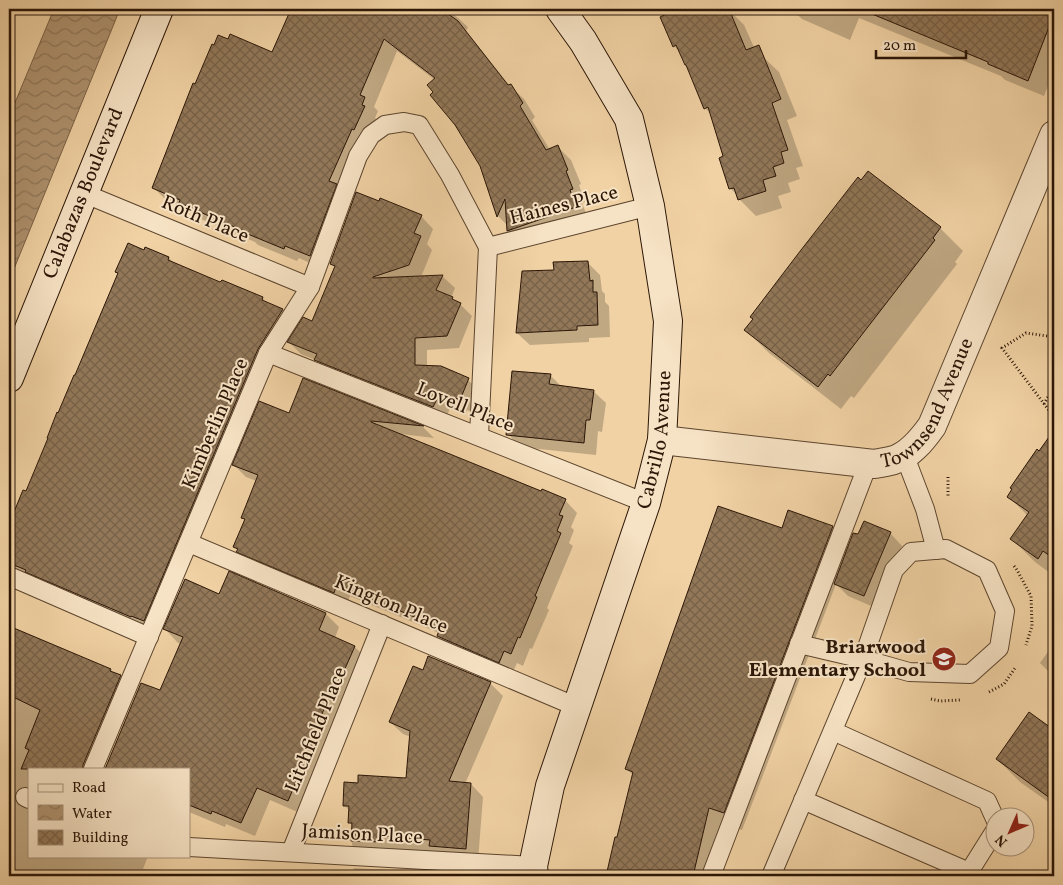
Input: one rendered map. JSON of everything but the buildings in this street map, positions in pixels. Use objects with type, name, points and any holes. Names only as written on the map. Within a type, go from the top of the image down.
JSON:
[{"type":"street","name":"Calabazas Boulevard","points":[[9,378],[159,9]]},
{"type":"street","name":"Cabrillo Avenue","points":[[533,871],[550,786],[646,503],[662,440],[668,320],[650,206],[629,119],[583,41],[560,9]]},
{"type":"street","name":"Townsend Avenue","points":[[662,440],[868,464],[894,460],[912,450],[932,426],[1054,135]]},
{"type":"lane","name":"Kimberlin Place","points":[[93,768],[268,353],[310,287],[358,156],[371,135],[385,125],[404,122],[419,125],[450,175],[488,247]]},
{"type":"lane","name":"Roth Place","points":[[83,193],[310,287]]},
{"type":"lane","name":"Haines Place","points":[[488,247],[650,206]]},
{"type":"lane","points":[[479,436],[488,247]]},
{"type":"lane","name":"Lovell Place","points":[[268,353],[646,503]]},
{"type":"lane","points":[[904,454],[925,509],[936,550]]},
{"type":"lane","points":[[711,876],[868,464]]},
{"type":"lane","name":"Kington Place","points":[[189,543],[577,707]]},
{"type":"lane","points":[[772,874],[863,659],[894,570],[911,552],[946,549],[987,570],[1005,611],[999,648],[970,674],[909,672],[863,659],[799,644]]},
{"type":"lane","points":[[9,576],[149,637]]},
{"type":"lane","name":"Litchfield Place","points":[[291,852],[382,624]]},
{"type":"lane","points":[[833,731],[987,801],[990,808]]},
{"type":"lane","points":[[804,800],[969,872],[986,845]]},
{"type":"lane","name":"Jamison Place","points":[[190,847],[291,852],[533,871]]},
{"type":"path","points":[[1054,338],[1026,333],[1002,348],[1054,417]]},
{"type":"path","points":[[1044,404],[1054,386]]},
{"type":"water","points":[[54,9],[120,9],[9,281],[9,117]]},
{"type":"place","name":"Briarwood Elementary School","points":[[944,659]]}]
